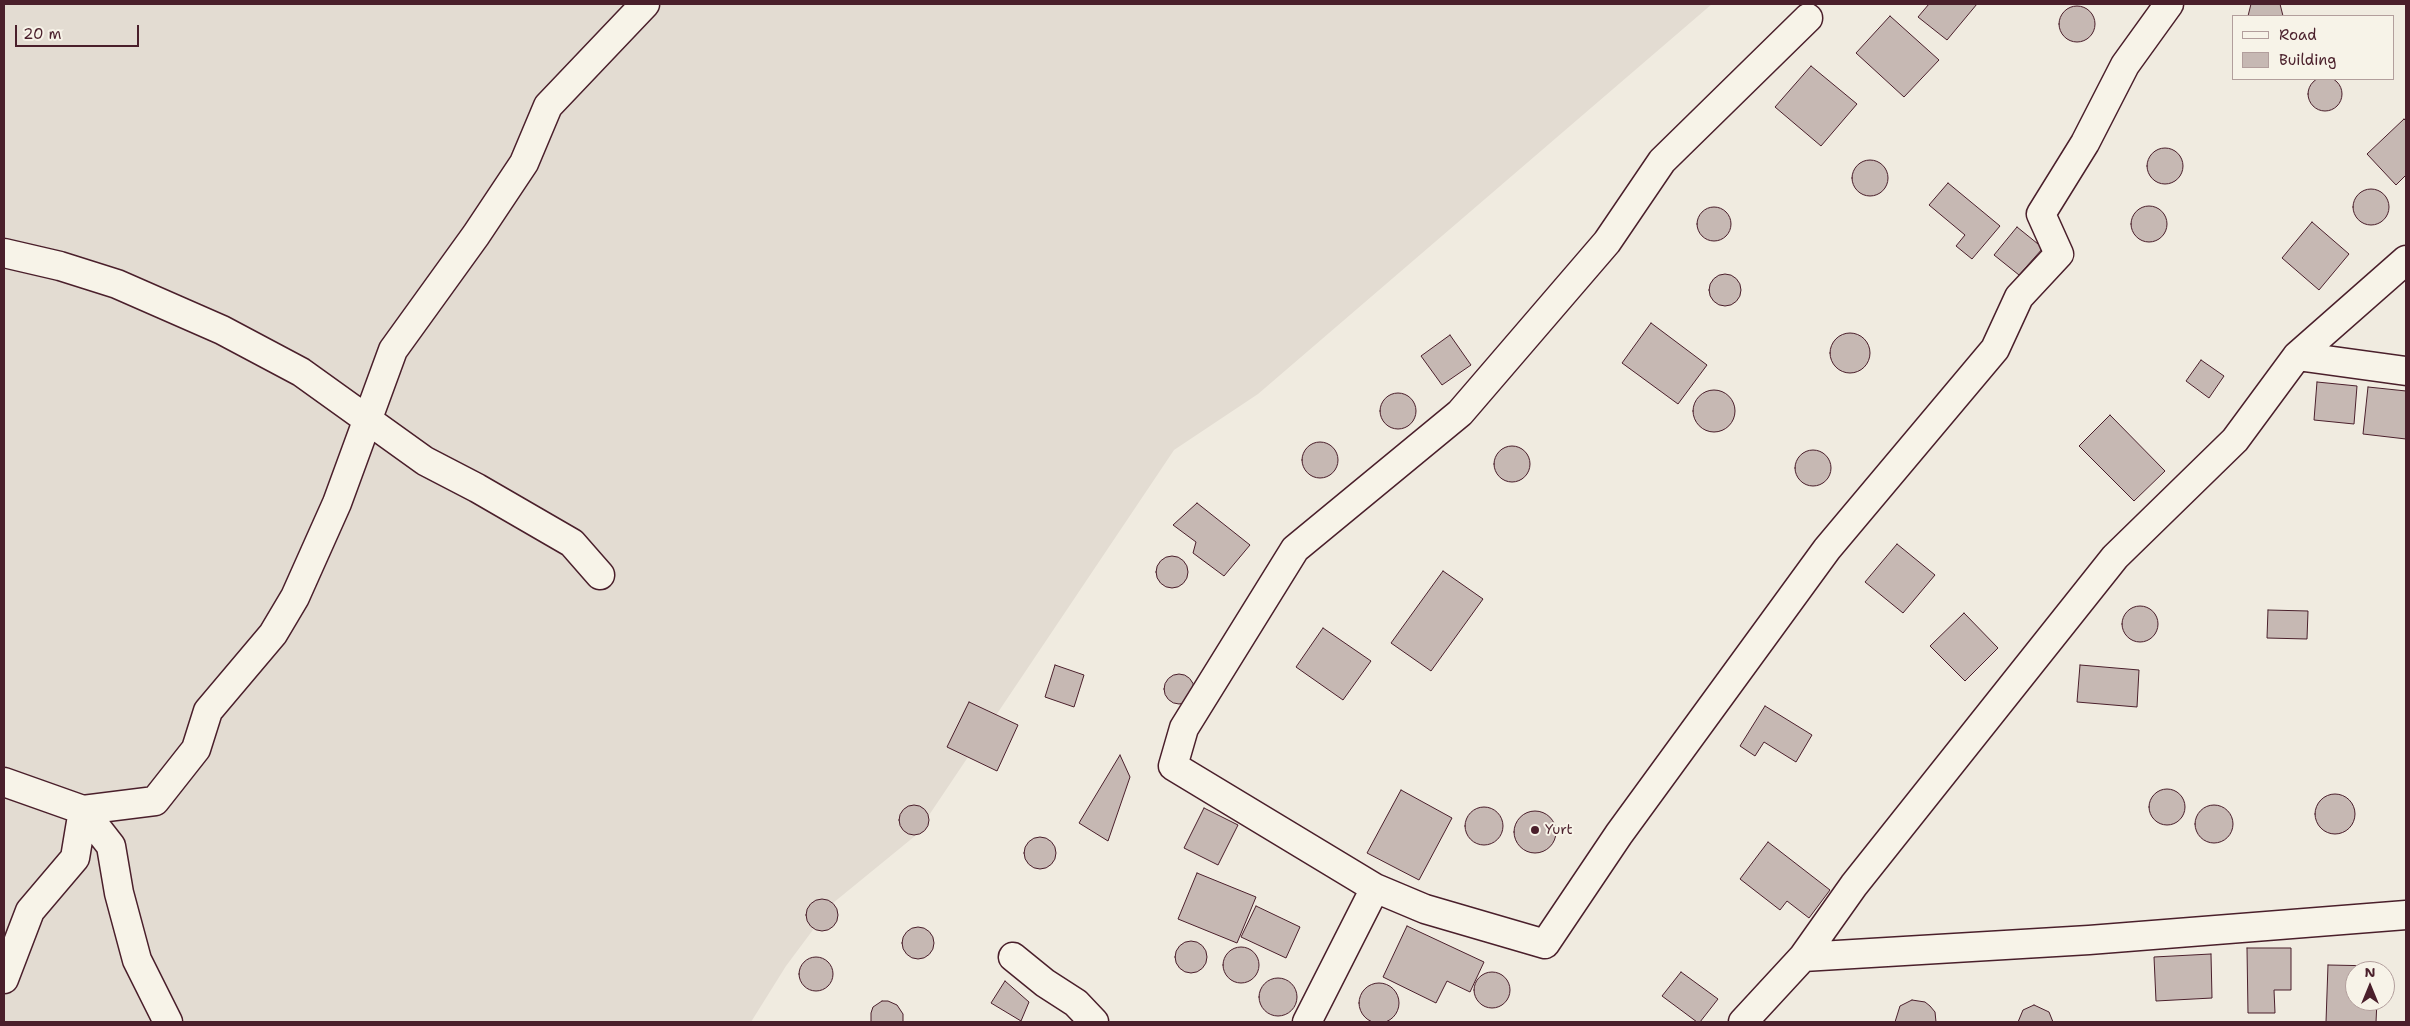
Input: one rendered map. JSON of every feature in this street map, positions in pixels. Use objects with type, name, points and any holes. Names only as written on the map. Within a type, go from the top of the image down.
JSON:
[{"type":"street","points":[[4,782],[83,810],[155,801],[196,749],[208,712],[272,634],[295,598],[337,503],[392,350],[476,236],[524,163],[548,106],[645,4]]},
{"type":"street","points":[[1808,18],[1662,161],[1607,242],[1460,413],[1295,549],[1184,728],[1173,766],[1375,888],[1426,909],[1545,944],[1619,834],[1828,549],[1995,349],[2020,297],[2059,254],[2041,214],[2085,144],[2125,65],[2169,4]]},
{"type":"street","points":[[4,253],[60,266],[117,284],[222,330],[301,372],[425,461],[478,488],[572,543],[600,576]]},
{"type":"street","points":[[1743,1022],[1802,957],[1854,884],[2116,557],[2235,440],[2297,356],[2406,260]]},
{"type":"street","points":[[2297,356],[2406,371]]},
{"type":"street","points":[[4,979],[30,911],[76,858],[83,810]]},
{"type":"street","points":[[83,810],[111,846],[119,894],[137,960],[168,1022]]},
{"type":"street","points":[[1307,1022],[1375,888]]},
{"type":"street","points":[[1802,957],[2089,940],[2406,915]]},
{"type":"street","points":[[1013,957],[1045,984],[1076,1003],[1094,1022]]},
{"type":"shaded area","points":[[4,4],[1712,4],[1258,394],[1174,450],[915,836],[833,903],[786,966],[751,1022],[4,1022]]},
{"type":"building","points":[[1929,4],[1977,4],[1947,40],[1918,17]]},
{"type":"building","points":[[2251,4],[2280,4],[2283,15],[2248,15]]},
{"type":"building","points":[[2077,6],[2090,11],[2095,24],[2090,37],[2077,42],[2064,37],[2059,24],[2064,11]]},
{"type":"building","points":[[1890,16],[1939,60],[1904,97],[1856,53]]},
{"type":"building","points":[[1811,66],[1857,104],[1821,146],[1775,107]]},
{"type":"building","points":[[2316,80],[2334,80],[2341,87],[2341,101],[2332,110],[2318,110],[2309,101],[2309,87]]},
{"type":"building","points":[[2404,119],[2406,121],[2406,175],[2396,185],[2367,154]]},
{"type":"building","points":[[2165,148],[2178,153],[2183,166],[2178,179],[2165,184],[2152,179],[2147,166],[2152,153]]},
{"type":"building","points":[[1870,160],[1883,165],[1888,178],[1883,191],[1870,196],[1857,191],[1852,178],[1857,165]]},
{"type":"building","points":[[1948,183],[2000,226],[1972,259],[1956,246],[1965,235],[1929,205]]},
{"type":"building","points":[[2371,189],[2384,194],[2389,207],[2384,220],[2371,225],[2358,220],[2353,207],[2358,194]]},
{"type":"building","points":[[2149,206],[2162,211],[2167,224],[2162,237],[2149,242],[2136,237],[2131,224],[2136,211]]},
{"type":"building","points":[[1714,207],[1721,208],[1726,212],[1730,217],[1730,231],[1726,236],[1721,240],[1714,241],[1707,240],[1702,236],[1698,231],[1697,224],[1698,217],[1702,212],[1707,208]]},
{"type":"building","points":[[2312,222],[2349,254],[2319,290],[2282,258]]},
{"type":"building","points":[[2017,227],[2043,248],[2019,275],[1994,255]]},
{"type":"building","points":[[1725,274],[1737,278],[1741,290],[1737,302],[1725,306],[1713,302],[1709,290],[1713,278]]},
{"type":"building","points":[[1651,323],[1707,365],[1678,404],[1622,363]]},
{"type":"building","points":[[1846,333],[1854,333],[1861,336],[1867,342],[1870,353],[1867,364],[1861,370],[1854,373],[1846,373],[1839,370],[1833,364],[1830,357],[1830,349],[1833,342],[1839,336]]},
{"type":"building","points":[[1450,335],[1471,365],[1442,385],[1421,356]]},
{"type":"building","points":[[2201,360],[2224,376],[2209,398],[2186,381]]},
{"type":"building","points":[[2317,382],[2357,386],[2354,424],[2314,420]]},
{"type":"building","points":[[2368,387],[2406,391],[2406,439],[2363,434]]},
{"type":"building","points":[[1714,390],[1729,396],[1735,411],[1729,426],[1714,432],[1699,426],[1693,411],[1699,396]]},
{"type":"building","points":[[1398,393],[1411,398],[1416,411],[1411,424],[1398,429],[1385,424],[1380,411],[1385,398]]},
{"type":"building","points":[[2110,415],[2165,471],[2134,501],[2079,446]]},
{"type":"building","points":[[1320,442],[1333,447],[1338,460],[1333,473],[1320,478],[1307,473],[1302,460],[1307,447]]},
{"type":"building","points":[[1512,446],[1525,451],[1530,464],[1525,477],[1512,482],[1499,477],[1494,464],[1499,451]]},
{"type":"building","points":[[1813,450],[1826,455],[1831,468],[1826,481],[1813,486],[1800,481],[1795,468],[1800,455]]},
{"type":"building","points":[[1197,503],[1250,545],[1224,576],[1193,553],[1196,542],[1173,525]]},
{"type":"building","points":[[1897,544],[1935,575],[1903,613],[1865,582]]},
{"type":"building","points":[[1172,556],[1178,557],[1183,561],[1187,566],[1187,578],[1183,583],[1178,587],[1172,588],[1166,587],[1161,583],[1157,578],[1156,572],[1157,566],[1161,561],[1166,557]]},
{"type":"building","points":[[1443,571],[1483,599],[1431,671],[1391,643]]},
{"type":"building","points":[[2140,606],[2153,611],[2158,624],[2153,637],[2140,642],[2127,637],[2122,624],[2127,611]]},
{"type":"building","points":[[2268,610],[2308,611],[2307,639],[2267,638]]},
{"type":"building","points":[[1964,613],[1998,648],[1965,681],[1930,646]]},
{"type":"building","points":[[1323,628],[1371,661],[1343,700],[1296,667]]},
{"type":"building","points":[[1055,665],[1084,675],[1074,707],[1045,697]]},
{"type":"building","points":[[2080,665],[2139,670],[2137,707],[2077,702]]},
{"type":"building","points":[[1179,674],[1190,678],[1194,689],[1190,700],[1179,704],[1168,700],[1164,689],[1168,678]]},
{"type":"building","points":[[969,702],[1018,725],[997,771],[947,747]]},
{"type":"building","points":[[1765,706],[1812,735],[1796,762],[1764,742],[1755,756],[1740,746]]},
{"type":"building","points":[[1120,755],[1130,777],[1108,841],[1079,823]]},
{"type":"building","points":[[2167,789],[2180,794],[2185,807],[2180,820],[2167,825],[2154,820],[2149,807],[2154,794]]},
{"type":"building","points":[[1401,790],[1452,818],[1419,880],[1367,853]]},
{"type":"building","points":[[2339,794],[2346,797],[2352,803],[2355,814],[2354,822],[2346,831],[2339,834],[2331,834],[2324,831],[2316,822],[2315,810],[2318,803],[2327,795]]},
{"type":"building","points":[[914,805],[925,809],[929,820],[925,831],[914,835],[903,831],[899,820],[903,809]]},
{"type":"building","points":[[2214,805],[2228,810],[2233,824],[2228,838],[2214,843],[2200,838],[2195,824],[2200,810]]},
{"type":"building","points":[[1484,807],[1497,813],[1503,826],[1497,839],[1484,845],[1471,839],[1465,826],[1471,813]]},
{"type":"building","points":[[1204,808],[1238,825],[1218,865],[1184,848]]},
{"type":"building","name":"Yurt","points":[[1539,811],[1547,814],[1553,820],[1556,832],[1553,844],[1547,850],[1531,853],[1523,850],[1517,844],[1514,828],[1517,820],[1523,814]]},
{"type":"building","points":[[1040,837],[1046,838],[1051,842],[1055,847],[1055,859],[1051,864],[1046,868],[1040,869],[1034,868],[1029,864],[1025,859],[1024,853],[1025,847],[1029,842],[1034,838]]},
{"type":"building","points":[[1768,842],[1830,890],[1809,918],[1787,901],[1780,910],[1740,879]]},
{"type":"building","points":[[1197,873],[1256,897],[1237,943],[1178,919]]},
{"type":"building","points":[[822,899],[834,903],[838,915],[834,927],[822,931],[810,927],[806,915],[810,903]]},
{"type":"building","points":[[1256,906],[1300,927],[1286,958],[1241,937]]},
{"type":"building","points":[[1407,926],[1484,962],[1470,992],[1447,981],[1436,1003],[1383,977]]},
{"type":"building","points":[[918,927],[924,928],[929,932],[933,937],[933,949],[929,954],[924,958],[918,959],[912,958],[907,954],[903,949],[902,943],[903,937],[907,932],[912,928]]},
{"type":"building","points":[[1191,941],[1203,945],[1207,957],[1203,969],[1191,973],[1179,969],[1175,957],[1179,945]]},
{"type":"building","points":[[1241,947],[1248,948],[1254,952],[1258,958],[1258,972],[1254,978],[1248,982],[1241,983],[1234,982],[1228,978],[1224,972],[1223,965],[1224,958],[1228,952],[1234,948]]},
{"type":"building","points":[[2247,948],[2291,948],[2291,990],[2274,990],[2275,1013],[2248,1013]]},
{"type":"building","points":[[2211,954],[2212,998],[2156,1001],[2154,957]]},
{"type":"building","points":[[816,957],[828,962],[833,974],[828,986],[816,991],[804,986],[799,974],[804,962]]},
{"type":"building","points":[[2328,965],[2345,965],[2345,1011],[2377,1011],[2376,1022],[2326,1022]]},
{"type":"building","points":[[1492,972],[1505,977],[1510,990],[1505,1003],[1492,1008],[1479,1003],[1474,990],[1479,977]]},
{"type":"building","points":[[1681,972],[1718,999],[1700,1022],[1697,1022],[1662,996]]},
{"type":"building","points":[[1278,978],[1285,979],[1291,984],[1296,990],[1296,1004],[1291,1010],[1285,1015],[1278,1016],[1271,1015],[1265,1010],[1260,1004],[1259,997],[1260,990],[1265,984],[1271,979]]},
{"type":"building","points":[[1005,981],[1029,1002],[1021,1021],[991,1003]]},
{"type":"building","points":[[1375,983],[1383,983],[1390,986],[1396,992],[1399,1003],[1396,1014],[1390,1020],[1383,1023],[1375,1023],[1368,1020],[1362,1014],[1359,1007],[1359,999],[1362,992],[1368,986]]},
{"type":"building","points":[[1912,1000],[1925,1002],[1930,1006],[1935,1012],[1936,1022],[1895,1022],[1900,1006]]},
{"type":"building","points":[[882,1001],[888,1001],[897,1005],[903,1014],[903,1022],[871,1022],[873,1007]]},
{"type":"building","points":[[2034,1005],[2049,1012],[2053,1022],[2018,1022],[2023,1010]]},
{"type":"place","name":"Yurt","points":[[1535,830]]}]
